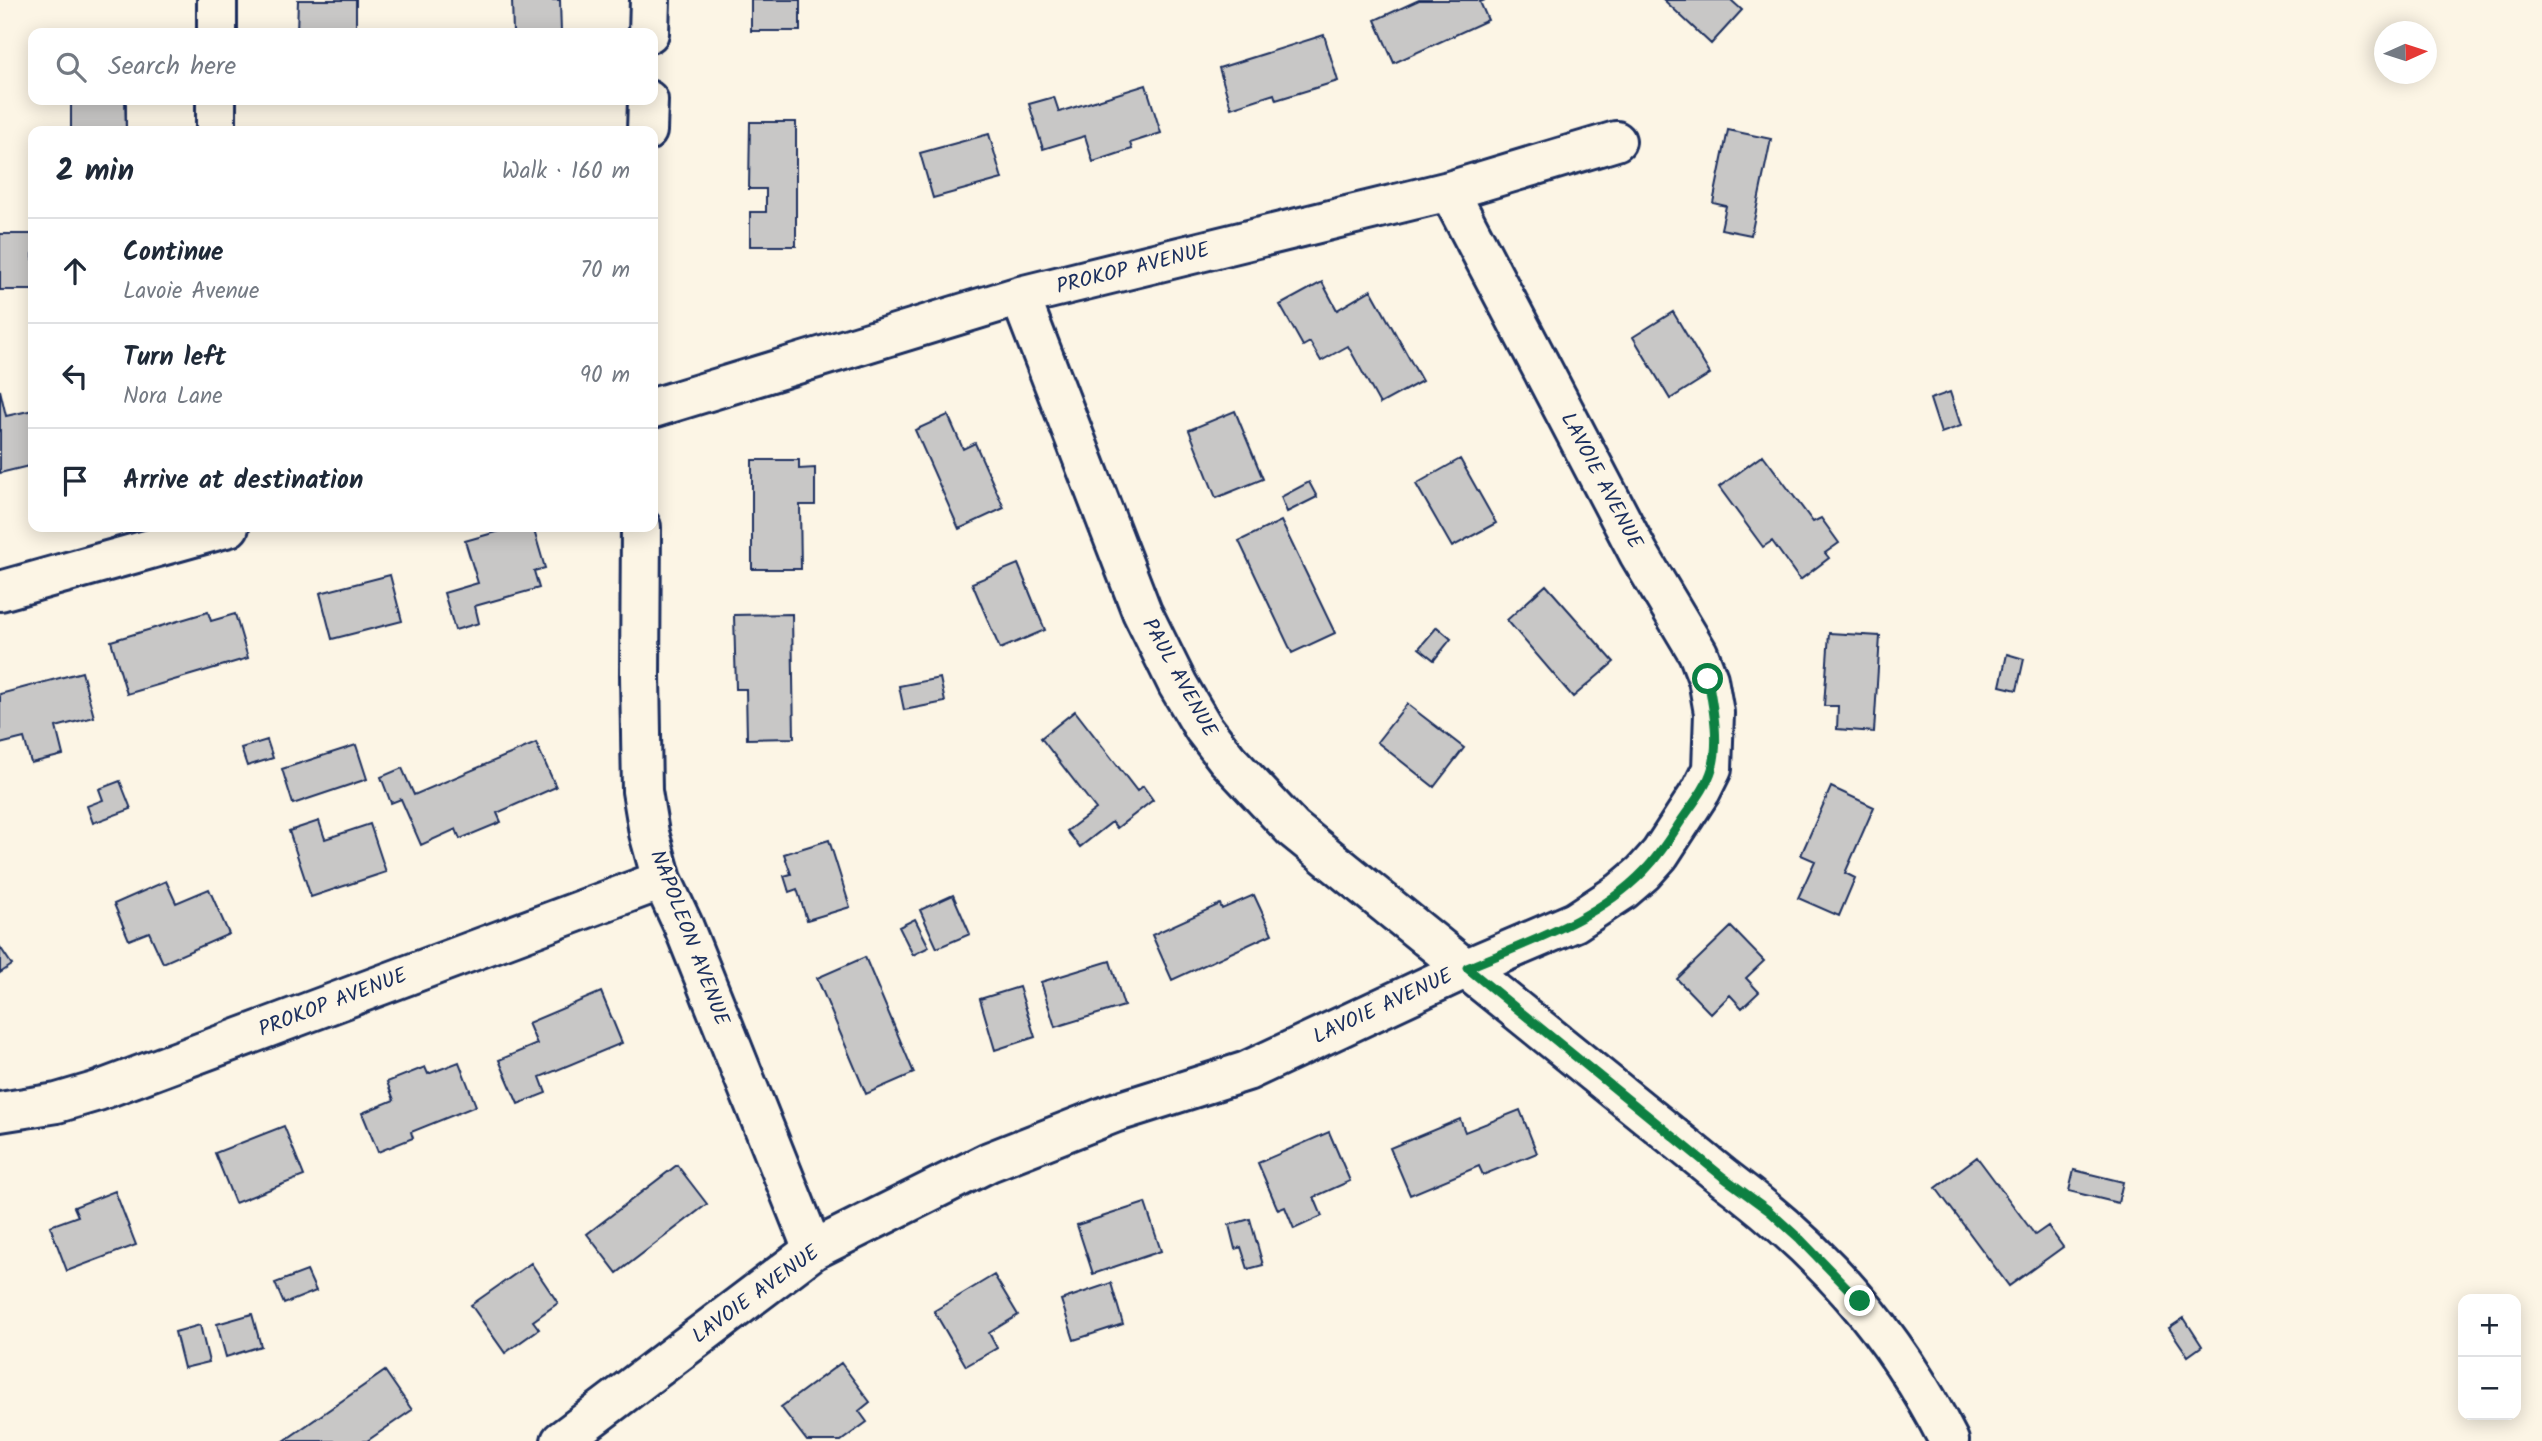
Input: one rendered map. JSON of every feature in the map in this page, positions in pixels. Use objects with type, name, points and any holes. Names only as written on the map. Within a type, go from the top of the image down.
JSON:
[{"type":"street","points":[[217,0],[217,28]]},
{"type":"street","points":[[649,28],[650,0]]},
{"type":"street","points":[[216,105],[216,126]]},
{"type":"street","points":[[647,126],[648,105]]},
{"type":"street","name":"PROKOP AVENUE","points":[[658,406],[1020,296],[1449,191],[1616,141]]},
{"type":"street","name":"LAVOIE AVENUE","points":[[561,1441],[813,1250],[989,1162],[1114,1114],[1247,1071],[1467,968],[1575,922],[1643,873],[1660,854],[1712,769],[1714,713],[1708,679],[1698,653],[1639,554],[1449,191]]},
{"type":"street","name":"PAUL AVENUE","points":[[1020,296],[1142,612],[1178,685],[1204,729],[1227,759],[1293,829],[1723,1177],[1768,1210],[1800,1239],[1860,1301],[1899,1356],[1949,1441]]},
{"type":"street","points":[[0,591],[211,532]]},
{"type":"street","name":"NAPOLEON AVENUE","points":[[641,532],[642,791],[649,833],[662,880],[683,925],[813,1250]]},
{"type":"street","name":"PROKOP AVENUE","points":[[0,1112],[57,1103],[98,1091],[662,880]]},
{"type":"building","points":[[298,0],[356,0],[356,28],[297,28]]},
{"type":"building","points":[[512,0],[560,0],[561,28],[513,28]]},
{"type":"building","points":[[751,0],[800,0],[800,31],[751,31]]},
{"type":"building","points":[[1419,0],[1485,0],[1480,2],[1488,20],[1394,63],[1375,20]]},
{"type":"building","points":[[1664,0],[1731,0],[1742,10],[1711,44]]},
{"type":"building","points":[[1324,35],[1338,81],[1276,100],[1274,94],[1231,108],[1219,68]]},
{"type":"building","points":[[1146,85],[1161,133],[1130,143],[1132,149],[1093,162],[1085,136],[1043,149],[1029,104],[1054,97],[1059,112]]},
{"type":"building","points":[[71,105],[126,105],[126,126],[71,126]]},
{"type":"building","points":[[71,105],[125,105],[126,126],[71,126]]},
{"type":"building","points":[[750,122],[796,122],[796,246],[750,246],[750,212],[766,212],[766,189],[749,189]]},
{"type":"building","points":[[1728,130],[1771,139],[1751,235],[1721,229],[1726,206],[1713,203]]},
{"type":"building","points":[[989,134],[1002,179],[933,198],[920,153]]},
{"type":"building","points":[[0,234],[28,234],[28,290],[0,290]]},
{"type":"building","points":[[1322,282],[1337,310],[1371,290],[1422,381],[1380,404],[1348,346],[1321,361],[1310,342],[1303,346],[1280,305]]},
{"type":"building","points":[[1673,312],[1710,374],[1670,399],[1633,337]]},
{"type":"building","points":[[0,390],[6,416],[28,411],[28,466],[0,473]]},
{"type":"building","points":[[1950,392],[1961,426],[1941,433],[1930,399]]},
{"type":"building","points":[[1235,411],[1263,479],[1216,498],[1189,430]]},
{"type":"building","points":[[948,415],[963,449],[975,443],[1004,508],[959,529],[915,430]]},
{"type":"building","points":[[1763,455],[1813,522],[1821,518],[1839,543],[1825,553],[1829,558],[1800,580],[1772,541],[1763,547],[1719,487]]},
{"type":"building","points":[[1460,459],[1496,523],[1452,547],[1416,484]]},
{"type":"building","points":[[752,460],[799,460],[799,469],[815,468],[815,505],[800,505],[801,569],[752,569]]},
{"type":"building","points":[[1309,482],[1317,497],[1287,512],[1281,497]]},
{"type":"building","points":[[1281,521],[1335,633],[1292,653],[1239,541]]},
{"type":"building","points":[[496,532],[534,532],[545,568],[534,571],[539,588],[475,606],[479,623],[455,630],[444,593],[478,583],[465,541]]},
{"type":"building","points":[[1018,564],[1045,630],[1000,649],[972,583]]},
{"type":"building","points":[[390,575],[402,621],[332,639],[320,593]]},
{"type":"building","points":[[1546,585],[1614,662],[1573,697],[1507,620]]},
{"type":"building","points":[[208,612],[211,621],[235,614],[248,658],[127,694],[111,641]]},
{"type":"building","points":[[792,614],[794,738],[747,739],[746,689],[736,689],[734,615]]},
{"type":"building","points":[[1437,627],[1451,639],[1434,660],[1419,648]]},
{"type":"building","points":[[1829,633],[1880,636],[1874,732],[1837,729],[1838,706],[1824,706]]},
{"type":"building","points":[[2007,654],[2024,659],[2017,690],[2000,686]]},
{"type":"building","points":[[82,672],[94,717],[56,727],[63,755],[31,763],[24,738],[0,744],[0,694]]},
{"type":"building","points":[[940,678],[945,702],[904,710],[899,686]]},
{"type":"building","points":[[1407,704],[1464,748],[1434,787],[1377,742]]},
{"type":"building","points":[[1075,711],[1137,791],[1143,786],[1153,800],[1117,828],[1112,822],[1080,847],[1067,831],[1096,809],[1041,738]]},
{"type":"building","points":[[267,740],[273,758],[247,766],[241,748]]},
{"type":"building","points":[[536,743],[556,787],[497,813],[501,822],[460,839],[456,829],[421,845],[401,799],[391,803],[381,777],[402,768],[414,795]]},
{"type":"building","points":[[356,745],[367,779],[293,804],[282,769]]},
{"type":"building","points":[[120,781],[131,809],[93,823],[87,806],[103,800],[99,789]]},
{"type":"building","points":[[1831,787],[1874,807],[1845,873],[1855,878],[1839,916],[1798,898],[1815,861],[1801,855]]},
{"type":"building","points":[[319,821],[325,839],[370,824],[386,872],[311,897],[289,831]]},
{"type":"building","points":[[829,840],[850,907],[807,920],[797,889],[789,892],[784,876],[791,874],[784,854]]},
{"type":"building","points":[[166,881],[176,903],[209,889],[229,934],[163,963],[149,932],[129,940],[114,904]]},
{"type":"building","points":[[953,895],[970,934],[937,948],[920,910]]},
{"type":"building","points":[[1254,895],[1272,934],[1172,980],[1152,935],[1220,904],[1222,909]]},
{"type":"building","points":[[915,919],[929,947],[913,955],[899,927]]},
{"type":"building","points":[[1731,927],[1764,961],[1746,978],[1759,992],[1742,1008],[1730,995],[1711,1014],[1677,979]]},
{"type":"building","points":[[0,947],[12,965],[0,973]]},
{"type":"building","points":[[865,957],[914,1073],[866,1094],[817,978]]},
{"type":"building","points":[[1110,961],[1124,1006],[1055,1027],[1041,982]]},
{"type":"building","points":[[1019,987],[1035,1037],[995,1050],[980,999]]},
{"type":"building","points":[[601,992],[622,1043],[540,1077],[546,1093],[518,1104],[499,1060],[537,1044],[528,1023]]},
{"type":"building","points":[[459,1062],[476,1106],[411,1132],[413,1138],[378,1152],[362,1113],[394,1100],[387,1082],[425,1067],[428,1074]]},
{"type":"building","points":[[1520,1110],[1537,1153],[1483,1175],[1479,1166],[1410,1195],[1390,1148],[1460,1119],[1465,1132]]},
{"type":"building","points":[[284,1126],[304,1176],[235,1203],[215,1153]]},
{"type":"building","points":[[1329,1132],[1350,1181],[1314,1197],[1322,1216],[1294,1229],[1285,1207],[1278,1210],[1258,1163]]},
{"type":"building","points":[[1977,1157],[2035,1235],[2048,1226],[2063,1247],[2009,1286],[1936,1188]]},
{"type":"building","points":[[677,1165],[707,1204],[617,1273],[587,1234]]},
{"type":"building","points":[[2074,1170],[2123,1182],[2118,1203],[2069,1191]]},
{"type":"building","points":[[115,1191],[136,1245],[67,1271],[50,1226],[78,1216],[74,1207]]},
{"type":"building","points":[[1145,1203],[1161,1251],[1093,1274],[1077,1225]]},
{"type":"building","points":[[1250,1219],[1263,1265],[1248,1269],[1241,1247],[1235,1249],[1229,1225]]},
{"type":"building","points":[[531,1263],[558,1303],[533,1321],[539,1329],[505,1353],[471,1305]]},
{"type":"building","points":[[307,1271],[316,1291],[284,1304],[275,1283]]},
{"type":"building","points":[[994,1275],[1018,1315],[989,1333],[997,1348],[966,1366],[934,1311]]},
{"type":"building","points":[[1111,1283],[1123,1324],[1074,1340],[1061,1300]]},
{"type":"building","points":[[252,1314],[261,1346],[226,1357],[217,1324]]},
{"type":"building","points":[[2184,1318],[2202,1346],[2188,1356],[2169,1328]]},
{"type":"building","points":[[200,1325],[209,1362],[184,1368],[175,1332]]},
{"type":"building","points":[[841,1363],[870,1402],[859,1411],[867,1422],[841,1441],[807,1441],[781,1407]]},
{"type":"building","points":[[385,1371],[412,1410],[367,1441],[284,1441]]},
{"type":"route","points":[[1708,679],[1714,713],[1712,769],[1660,854],[1622,891],[1575,922],[1467,968],[1723,1177],[1768,1210],[1860,1301]]}]
